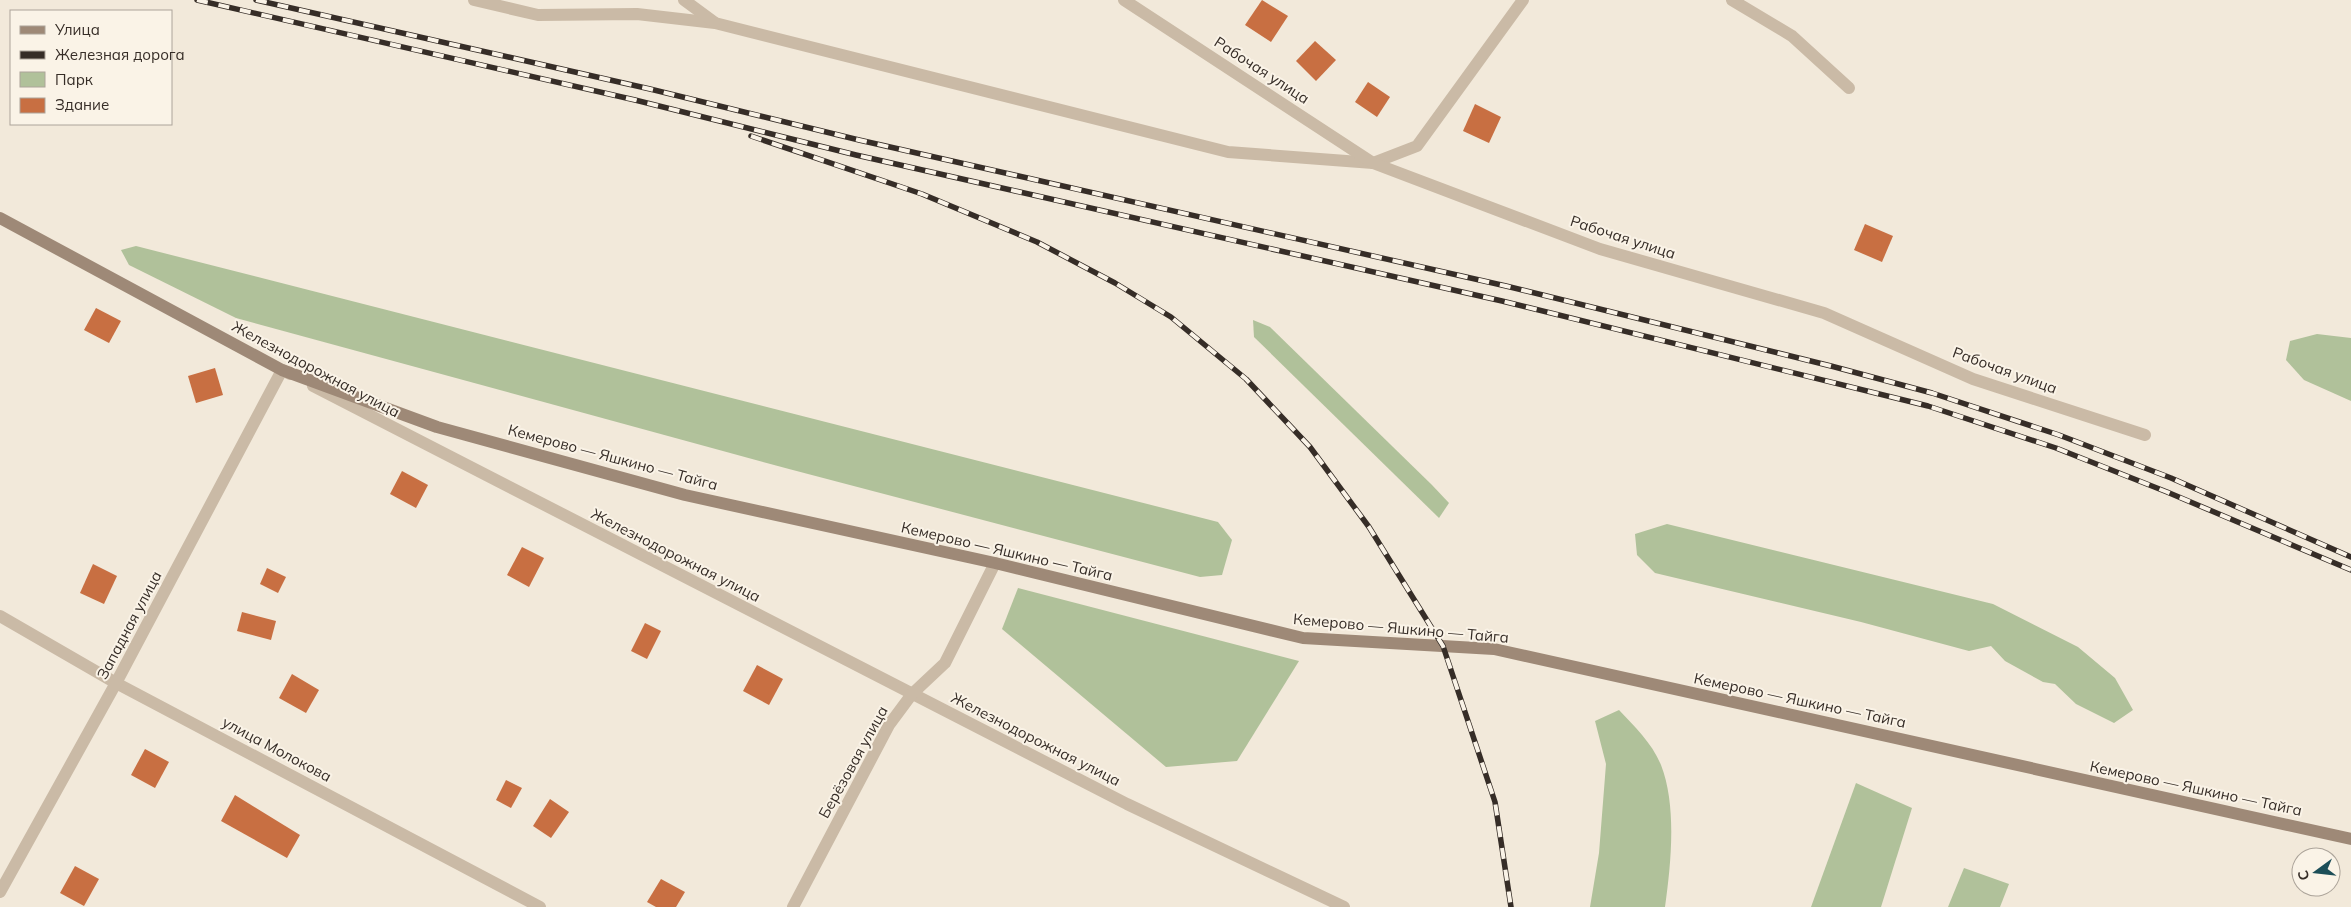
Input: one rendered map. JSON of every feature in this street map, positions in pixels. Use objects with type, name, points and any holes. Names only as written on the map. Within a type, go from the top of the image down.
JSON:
[{"type":"main road","name":"Железнодорожная улица","points":[[0,218],[282,370]]},
{"type":"main road","name":"Кемерово — Яшкино — Тайга","points":[[282,370],[438,427],[685,495],[995,563],[1303,638],[1494,649],[2351,839]]},
{"type":"street","points":[[474,0],[538,15],[637,14],[715,23],[1228,152],[1374,163],[1417,146],[1523,0]]},
{"type":"street","points":[[684,0],[715,23]]},
{"type":"street","name":"Рабочая улица","points":[[1124,0],[1374,163],[1600,249],[1824,313],[1973,379],[2145,435]]},
{"type":"street","points":[[1732,0],[1792,36],[1849,88]]},
{"type":"street","name":"Западная улица","points":[[0,892],[116,682],[282,370]]},
{"type":"street","name":"Железнодорожная улица","points":[[282,370],[1127,804],[1344,907]]},
{"type":"street","name":"Берёзовая улица","points":[[793,907],[889,725],[912,694],[945,663],[995,563]]},
{"type":"street","name":"улица Молокова","points":[[0,616],[116,682],[540,907]]},
{"type":"green space","points":[[136,246],[1218,522],[1232,540],[1222,575],[1200,577],[789,469],[236,318],[129,265],[121,250]]},
{"type":"green space","points":[[1253,320],[1270,327],[1449,503],[1439,518],[1254,337]]},
{"type":"green space","points":[[2317,334],[2351,338],[2351,401],[2304,380],[2286,360],[2290,341]]},
{"type":"green space","points":[[1667,524],[1993,604],[2078,647],[2115,678],[2133,710],[2114,723],[2076,704],[2055,684],[2043,682],[2005,661],[1991,646],[1969,651],[1861,622],[1655,573],[1637,555],[1635,534]]},
{"type":"green space","points":[[1018,588],[1299,661],[1237,761],[1166,767],[1002,629]]},
{"type":"green space","points":[[1619,710],[1653,750],[1661,765],[1666,781],[1671,817],[1671,854],[1665,907],[1590,907],[1599,853],[1606,764],[1595,721]]},
{"type":"green space","points":[[1856,783],[1912,808],[1881,907],[1811,907]]},
{"type":"green space","points":[[1964,868],[2009,884],[2000,907],[1948,907]]},
{"type":"building","points":[[1262,0],[1288,16],[1271,42],[1245,25]]},
{"type":"building","points":[[1315,41],[1336,60],[1316,81],[1296,61]]},
{"type":"building","points":[[1368,82],[1390,97],[1377,117],[1355,102]]},
{"type":"building","points":[[1475,104],[1501,117],[1489,143],[1463,131]]},
{"type":"building","points":[[1865,224],[1893,236],[1882,262],[1854,250]]},
{"type":"building","points":[[96,308],[121,321],[109,343],[84,330]]},
{"type":"building","points":[[215,368],[223,395],[196,403],[188,376]]},
{"type":"building","points":[[402,471],[428,485],[416,508],[390,494]]},
{"type":"building","points":[[522,547],[544,558],[529,587],[507,575]]},
{"type":"building","points":[[93,564],[117,576],[104,604],[80,593]]},
{"type":"building","points":[[267,568],[286,577],[278,593],[260,584]]},
{"type":"building","points":[[242,612],[276,621],[271,640],[237,631]]},
{"type":"building","points":[[645,623],[661,631],[647,659],[631,651]]},
{"type":"building","points":[[757,665],[783,679],[769,705],[743,691]]},
{"type":"building","points":[[292,674],[319,690],[306,713],[279,698]]},
{"type":"building","points":[[145,749],[169,762],[155,788],[131,775]]},
{"type":"building","points":[[506,780],[522,788],[511,808],[496,800]]},
{"type":"building","points":[[235,795],[300,835],[287,858],[221,821]]},
{"type":"building","points":[[550,799],[569,812],[551,838],[533,826]]},
{"type":"building","points":[[75,866],[99,879],[84,906],[60,893]]},
{"type":"building","points":[[661,879],[685,892],[676,907],[656,907],[647,902]]},
{"type":"railway","points":[[197,0],[635,100],[856,155],[1502,301],[1928,406],[2056,448],[2167,492],[2351,570]]},
{"type":"railway","points":[[256,0],[650,89],[859,140],[1506,286],[1831,366],[1932,393],[2059,435],[2171,478],[2351,557]]},
{"type":"railway","points":[[751,136],[922,194],[1037,242],[1115,283],[1171,317],[1246,379],[1310,447],[1369,527],[1443,646],[1495,802],[1511,907]]}]
